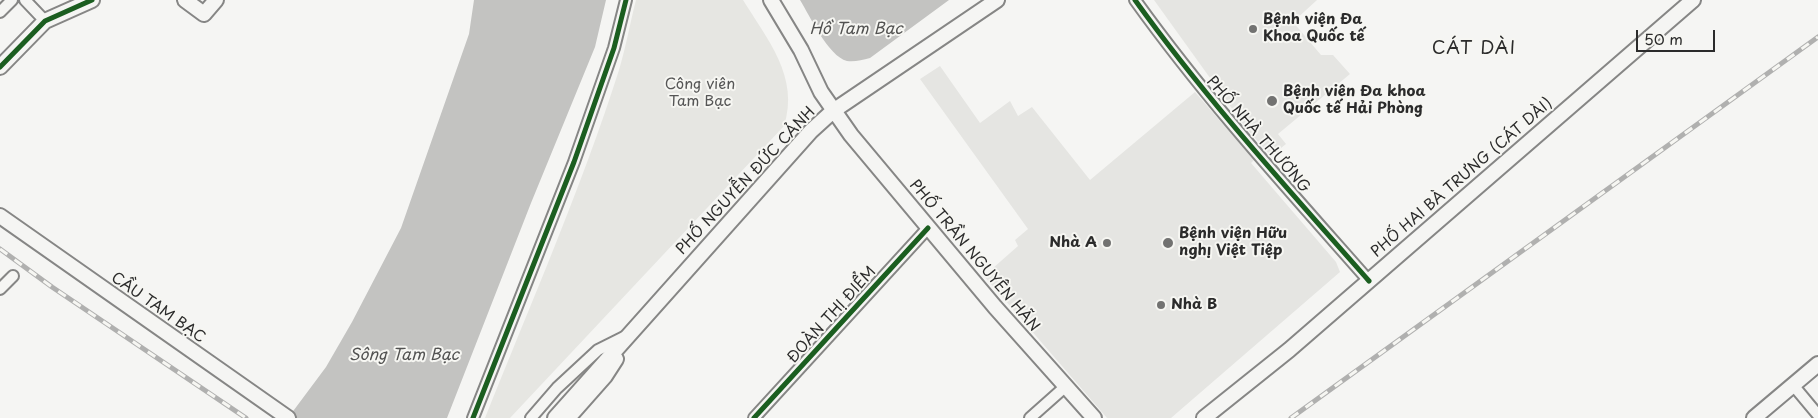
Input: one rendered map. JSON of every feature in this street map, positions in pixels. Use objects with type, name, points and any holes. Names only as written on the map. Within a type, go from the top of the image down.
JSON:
[{"type":"main road","points":[[0,67],[45,21],[92,0]]},
{"type":"main road","points":[[186,0],[204,14],[216,0]]},
{"type":"main road","name":"PHỐ TRẦN NGUYÊN HÃN","points":[[771,0],[800,50],[820,92],[833,111],[928,228],[1094,418]]},
{"type":"main road","name":"PHỐ NGUYỄN ĐỨC CẢNH","points":[[556,418],[811,131],[833,111],[997,0]]},
{"type":"main road","name":"PHỐ HAI BÀ TRƯNG (CÁT DÀI)","points":[[1204,418],[1289,350],[1693,0]]},
{"type":"main road","name":"CẦU TAM BẠC","points":[[5,220],[288,418]]},
{"type":"main road","name":"PHỐ NGUYỄN ĐỨC CẢNH","points":[[568,418],[605,376],[632,333]]},
{"type":"main road","points":[[1754,418],[1818,364]]},
{"type":"street","points":[[0,12],[12,0]]},
{"type":"street","points":[[25,0],[45,21]]},
{"type":"street","points":[[473,418],[574,162],[614,48],[626,0]]},
{"type":"street","name":"PHỐ NHÀ THƯƠNG","points":[[1135,0],[1192,77],[1267,166],[1369,281]]},
{"type":"street","name":"ĐOÀN THỊ ĐIỂM","points":[[754,418],[928,228]]},
{"type":"street","points":[[0,289],[13,276]]},
{"type":"street","points":[[531,418],[557,388],[598,350],[632,333]]},
{"type":"street","points":[[1793,385],[1818,415]]},
{"type":"street","points":[[1030,418],[1066,386]]},
{"type":"shaded area","name":"Bệnh viện Đa khoa Quốc tế Hải Phòng","points":[[1154,0],[1317,0],[1293,22],[1321,55],[1333,55],[1350,74],[1278,134],[1286,144],[1271,156],[1246,128]]},
{"type":"shaded area","name":"Bệnh viện Hữu nghị Việt Tiệp","points":[[940,66],[980,123],[1010,101],[1018,116],[1032,107],[1090,180],[1195,92],[1254,160],[1251,163],[1336,262],[1340,272],[1171,418],[1107,418],[984,276],[1018,246],[1015,240],[1028,229],[920,79]]},
{"type":"green space","name":"Công viên Tam Bạc","points":[[636,0],[743,0],[779,59],[788,91],[788,108],[784,126],[510,418],[485,418],[589,158],[619,70]]},
{"type":"water","name":"Sông Tam Bạc","points":[[474,0],[606,0],[595,47],[531,203],[447,418],[288,418],[326,367],[352,322],[401,228],[469,34]]},
{"type":"water","name":"Hồ Tam Bạc","points":[[800,0],[949,0],[870,58],[859,61],[847,61],[840,58],[826,44]]},
{"type":"railway","points":[[1291,418],[1818,37]]},
{"type":"railway","points":[[0,249],[52,287],[246,418]]},
{"type":"cycle path","points":[[0,67],[45,21],[92,0]]},
{"type":"cycle path","points":[[473,418],[574,162],[614,48],[626,0]]},
{"type":"cycle path","points":[[1135,0],[1219,108],[1369,281]]},
{"type":"cycle path","points":[[754,418],[928,228]]},
{"type":"place","name":"Bệnh viện Đa Khoa Quốc tế","points":[[1253,29]]},
{"type":"place","name":"Bệnh viện Đa khoa Quốc tế Hải Phòng","points":[[1272,101]]},
{"type":"place","name":"Nhà A","points":[[1107,243]]},
{"type":"place","name":"Bệnh viện Hữu nghị Việt Tiệp","points":[[1168,243]]},
{"type":"place","name":"Nhà B","points":[[1161,305]]},
{"type":"district","name":"CÁT DÀI","points":[[1474,49]]}]
